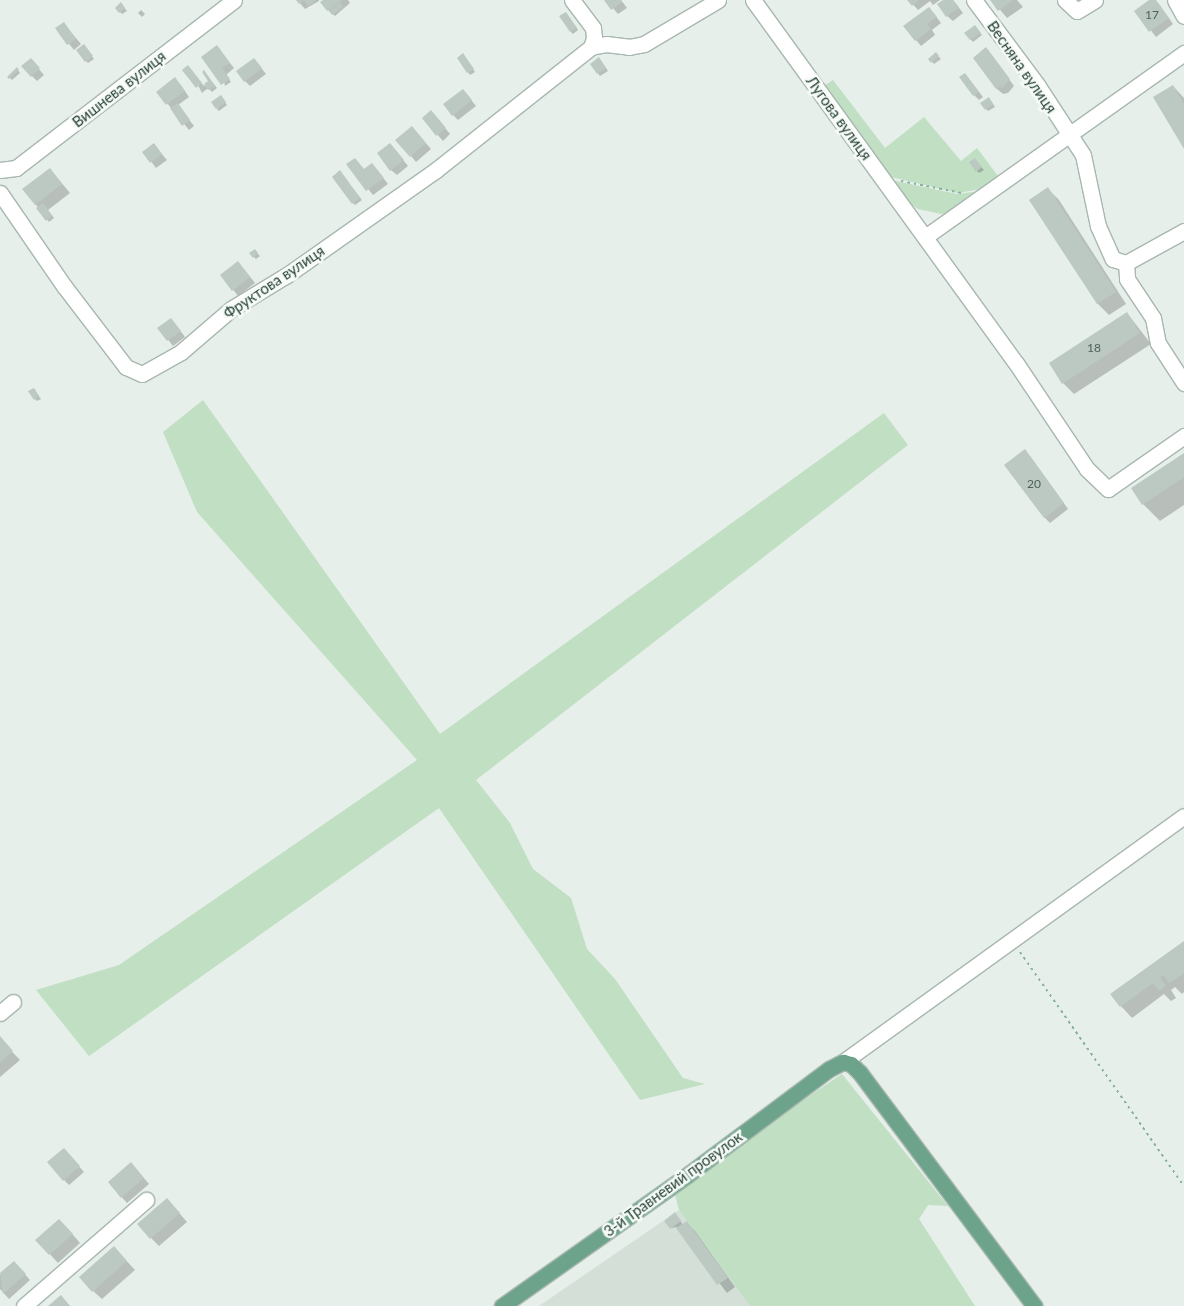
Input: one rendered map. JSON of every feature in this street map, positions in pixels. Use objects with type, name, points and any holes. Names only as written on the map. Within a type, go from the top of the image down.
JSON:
[{"type":"main road","name":"3-й Травневий провулок","points":[[502,1306],[686,1176],[829,1069],[843,1062]]},
{"type":"main road","points":[[843,1062],[851,1064],[860,1073],[1034,1306]]},
{"type":"street","name":"Вишнева вулиця","points":[[0,170],[16,168],[234,0]]},
{"type":"street","points":[[572,0],[593,28],[594,38],[591,47],[644,44],[718,0]]},
{"type":"street","name":"Лугова вулиця","points":[[753,0],[925,237],[1087,469],[1108,489],[1184,436]]},
{"type":"street","name":"Весняна вулиця","points":[[974,0],[1038,86],[1083,155],[1098,226],[1113,259],[1126,263]]},
{"type":"street","points":[[1066,0],[1076,11],[1095,0]]},
{"type":"street","points":[[1175,0],[1184,16]]},
{"type":"street","name":"Фруктова вулиця","points":[[0,193],[64,286],[126,367],[142,374],[181,352],[232,309],[287,275],[436,170],[591,47]]},
{"type":"street","points":[[925,237],[1184,53]]},
{"type":"street","points":[[1184,231],[1126,263],[1127,279],[1153,318],[1158,343],[1184,383]]},
{"type":"street","points":[[843,1062],[1012,942],[1184,816]]},
{"type":"street","points":[[0,1013],[13,1002]]},
{"type":"street","points":[[24,1306],[146,1200]]},
{"type":"path","points":[[881,176],[958,194],[966,192]]},
{"type":"path","points":[[1012,942],[1184,1186]]},
{"type":"shaded area","points":[[679,1210],[750,1306],[539,1306]]},
{"type":"green space","points":[[833,80],[885,148],[924,117],[961,161],[977,148],[998,176],[981,189],[958,193],[891,177],[825,85]]},
{"type":"green space","points":[[891,180],[957,194],[981,191],[966,211],[941,214],[918,209],[906,201]]},
{"type":"green space","points":[[203,400],[440,734],[884,413],[908,445],[476,780],[510,823],[533,869],[571,898],[587,949],[615,979],[683,1078],[705,1084],[640,1100],[439,808],[89,1056],[36,990],[119,965],[417,760],[197,512],[163,432]]},
{"type":"green space","points":[[842,1074],[948,1206],[928,1205],[919,1219],[975,1306],[750,1306],[679,1210],[673,1187]]},
{"type":"building","points":[[296,0],[304,0],[299,4]]},
{"type":"building","points":[[304,0],[316,0],[308,6]]},
{"type":"building","points":[[323,0],[342,0],[327,11],[320,2]]},
{"type":"building","points":[[604,0],[621,0],[622,2],[611,10]]},
{"type":"building","points":[[907,0],[919,0],[912,6]]},
{"type":"building","points":[[943,0],[953,0],[959,7],[946,17],[937,4]]},
{"type":"building","points":[[990,0],[1013,0],[998,11]]},
{"type":"building","points":[[1149,0],[1156,0],[1169,18],[1149,32],[1134,11]]},
{"type":"building","points":[[121,2],[125,8],[119,13],[115,8]]},
{"type":"building","points":[[340,2],[343,7],[332,15],[329,11]]},
{"type":"building","points":[[929,7],[937,17],[927,24],[931,29],[915,41],[903,26]]},
{"type":"building","points":[[566,12],[577,28],[570,32],[559,16]]},
{"type":"building","points":[[64,22],[76,39],[67,45],[55,28]]},
{"type":"building","points":[[975,25],[981,33],[970,40],[964,33]]},
{"type":"building","points":[[84,44],[93,56],[85,62],[76,50]]},
{"type":"building","points":[[217,45],[230,63],[222,68],[230,79],[221,85],[201,57]]},
{"type":"building","points":[[986,47],[1010,79],[1002,89],[1000,86],[996,89],[973,58]]},
{"type":"building","points":[[936,52],[939,56],[931,63],[928,59]]},
{"type":"building","points":[[463,53],[474,69],[467,73],[457,58]]},
{"type":"building","points":[[599,57],[606,68],[597,74],[590,64]]},
{"type":"building","points":[[31,58],[40,68],[31,77],[21,66]]},
{"type":"building","points":[[254,58],[262,68],[244,82],[236,71]]},
{"type":"building","points":[[188,65],[202,83],[196,88],[182,70]]},
{"type":"building","points":[[17,67],[19,70],[9,79],[7,77]]},
{"type":"building","points":[[204,70],[215,86],[208,90],[204,84],[208,81],[202,72]]},
{"type":"building","points":[[965,73],[979,92],[973,96],[959,77]]},
{"type":"building","points":[[175,77],[185,91],[166,105],[156,92]]},
{"type":"building","points":[[1173,85],[1184,104],[1184,149],[1153,97]]},
{"type":"building","points":[[463,89],[472,100],[452,116],[443,104]]},
{"type":"building","points":[[221,95],[226,102],[216,109],[211,102]]},
{"type":"building","points":[[989,97],[993,104],[985,110],[980,103]]},
{"type":"building","points":[[178,103],[190,120],[182,126],[170,108]]},
{"type":"building","points":[[431,110],[446,128],[436,136],[422,118]]},
{"type":"building","points":[[412,126],[426,143],[410,157],[395,140]]},
{"type":"building","points":[[154,143],[162,154],[150,163],[142,152]]},
{"type":"building","points":[[390,143],[404,160],[390,171],[377,153]]},
{"type":"building","points":[[355,158],[364,169],[372,163],[384,178],[366,191],[346,164]]},
{"type":"building","points":[[975,158],[982,167],[976,172],[969,162]]},
{"type":"building","points":[[50,168],[62,184],[35,205],[22,189]]},
{"type":"building","points":[[340,170],[360,198],[352,204],[332,177]]},
{"type":"building","points":[[1048,187],[1116,292],[1097,304],[1029,200]]},
{"type":"building","points":[[43,203],[52,216],[46,221],[36,208]]},
{"type":"building","points":[[255,249],[258,253],[253,258],[249,253]]},
{"type":"building","points":[[238,261],[250,277],[232,291],[220,275]]},
{"type":"building","points":[[1127,312],[1140,333],[1062,384],[1049,363]]},
{"type":"building","points":[[171,318],[181,331],[167,341],[157,328]]},
{"type":"building","points":[[34,388],[39,396],[34,400],[28,391]]},
{"type":"building","points":[[1025,449],[1064,503],[1044,518],[1004,465]]},
{"type":"building","points":[[1184,453],[1184,477],[1142,505],[1131,488]]},
{"type":"building","points":[[1184,941],[1184,973],[1169,983],[1164,975],[1160,978],[1166,986],[1159,991],[1153,983],[1120,1007],[1110,994]]},
{"type":"building","points":[[0,1036],[13,1051],[0,1062]]},
{"type":"building","points":[[64,1148],[80,1166],[63,1181],[47,1162]]},
{"type":"building","points":[[131,1162],[144,1178],[121,1198],[108,1182]]},
{"type":"building","points":[[167,1198],[180,1213],[150,1239],[137,1224]]},
{"type":"building","points":[[675,1212],[681,1221],[670,1229],[664,1221]]},
{"type":"building","points":[[59,1219],[73,1234],[49,1255],[35,1240]]},
{"type":"building","points":[[687,1221],[728,1278],[717,1285],[676,1228]]},
{"type":"building","points":[[114,1246],[127,1261],[92,1292],[79,1277]]},
{"type":"building","points":[[14,1261],[26,1274],[3,1294],[0,1273]]},
{"type":"building","points":[[61,1295],[70,1306],[48,1306]]}]
